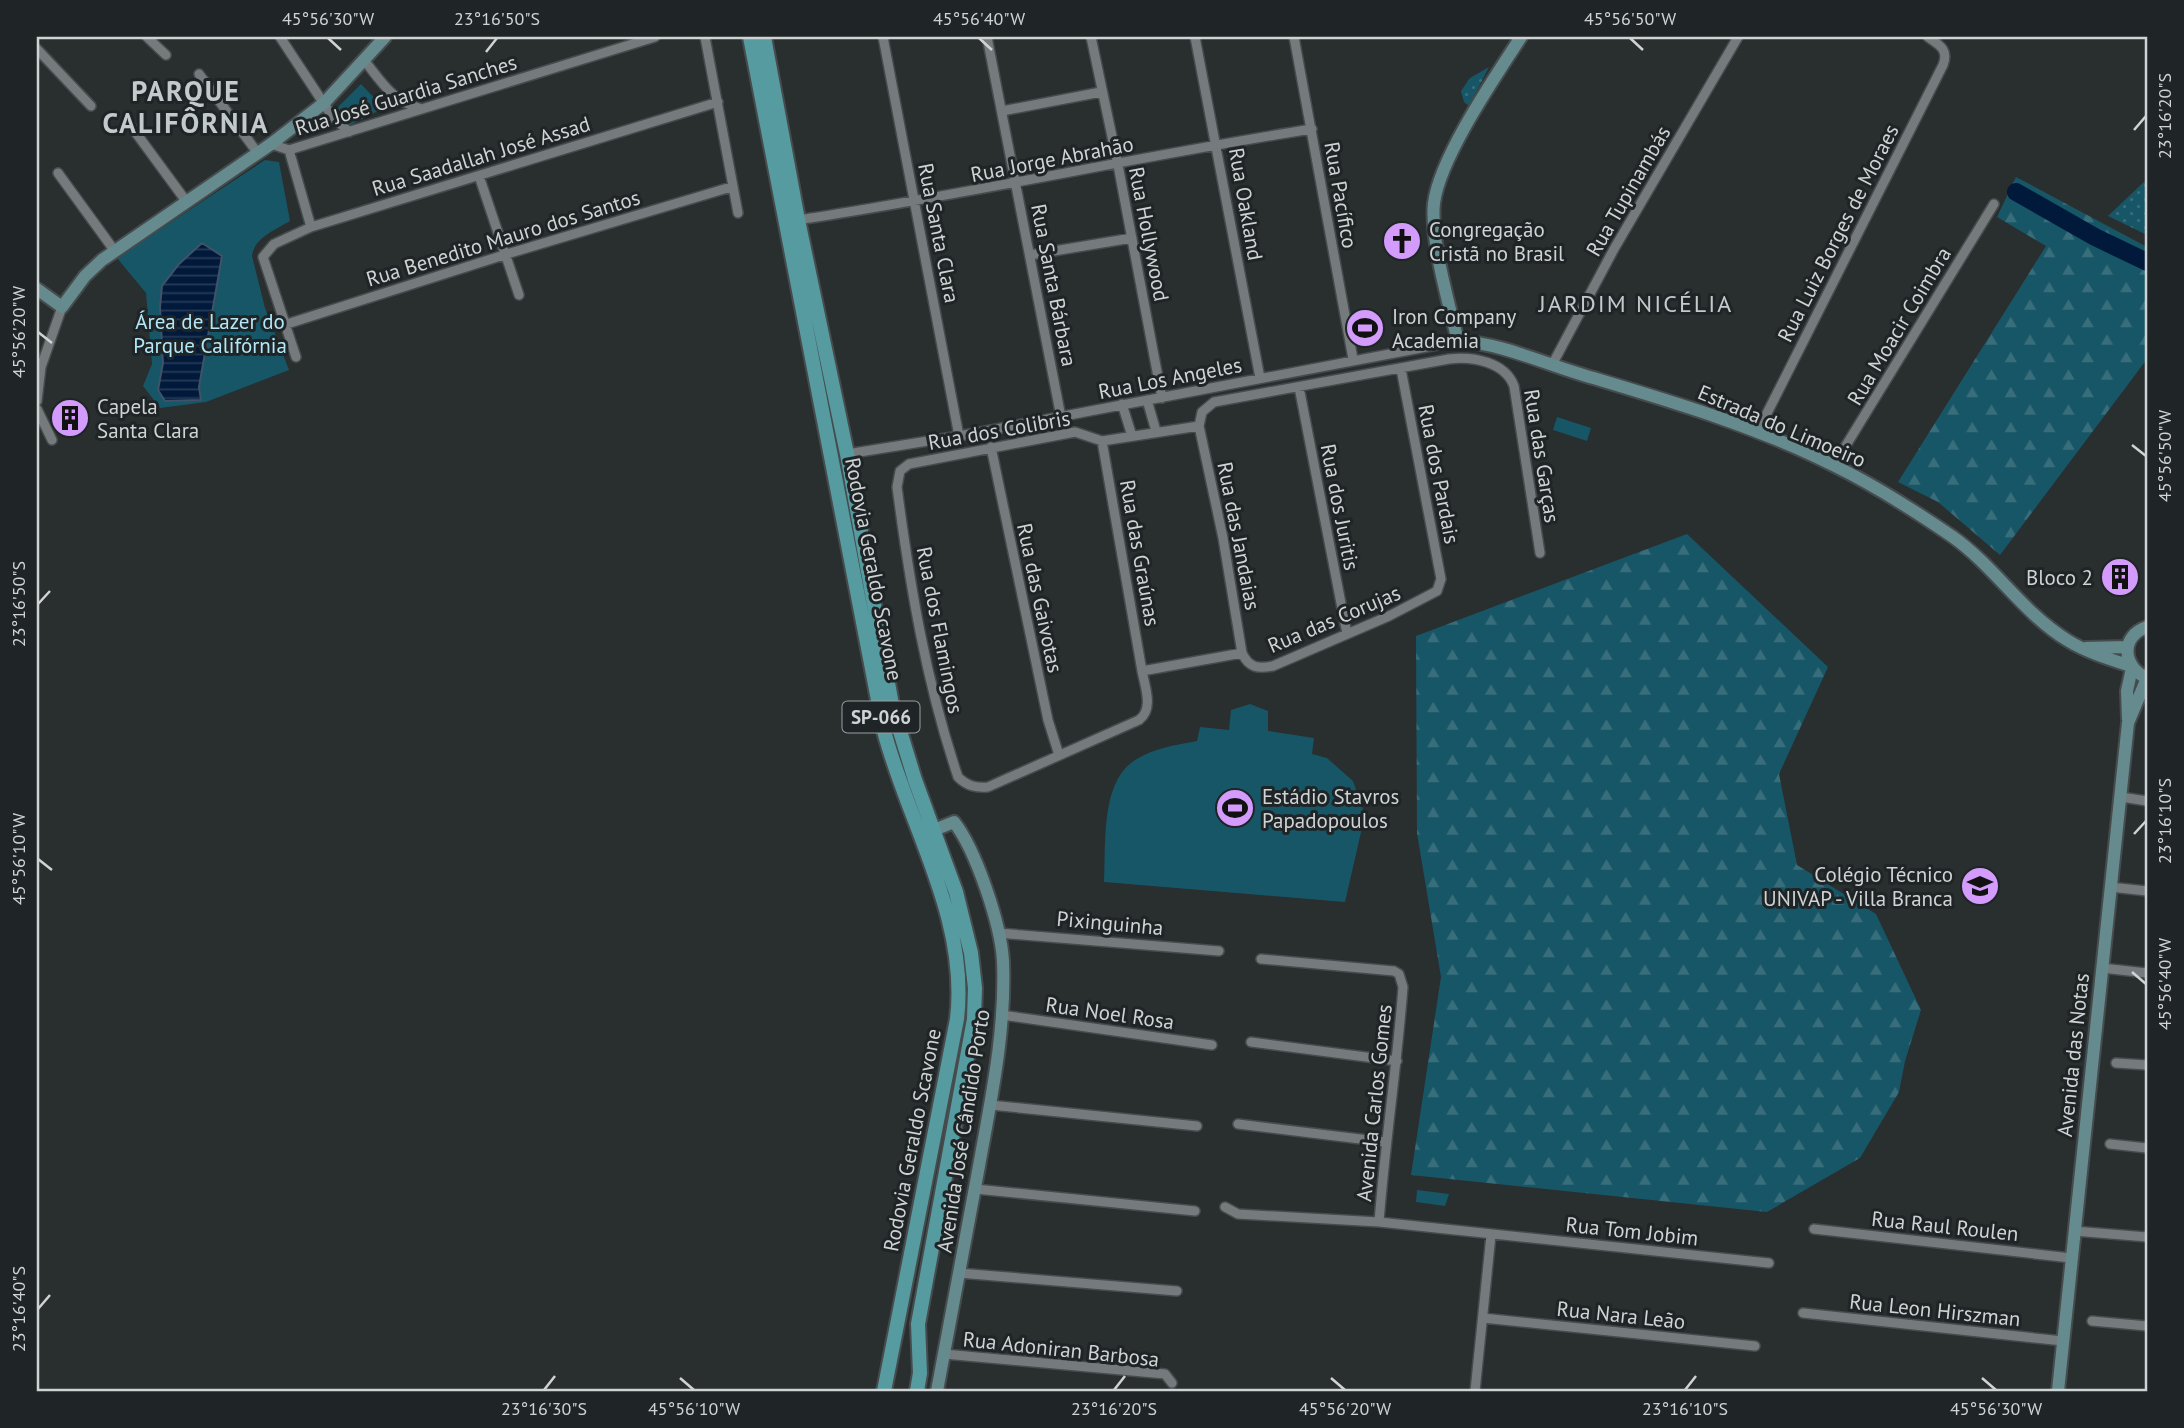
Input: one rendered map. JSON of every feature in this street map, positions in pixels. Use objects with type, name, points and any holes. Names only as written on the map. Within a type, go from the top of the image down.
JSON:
[{"type":"main road","points":[[37,289],[62,307],[85,276],[114,250],[271,144],[324,103],[385,37]]},
{"type":"main road","name":"Rodovia Geraldo Scavone","points":[[750,37],[884,732],[946,907],[958,964],[957,1019],[884,1391]]},
{"type":"main road","name":"Rodovia Geraldo Scavone","points":[[764,37],[797,220],[848,454],[892,705],[907,758],[956,892],[971,953],[975,988],[974,1019],[918,1324],[920,1374],[917,1391]]},
{"type":"main road","points":[[1458,341],[1441,267],[1434,203],[1445,170],[1466,126],[1521,37]]},
{"type":"main road","name":"Estrada do Limoeiro","points":[[1458,341],[1494,346],[1677,403],[1834,465],[1892,498],[1956,540],[1994,572],[2042,621],[2069,642],[2131,667]]},
{"type":"main road","points":[[2085,648],[2127,647],[2135,634],[2147,627]]},
{"type":"main road","name":"Avenida das Notas","points":[[2058,1391],[2128,723],[2126,705],[2131,667],[2127,647]]},
{"type":"main road","name":"Avenida das Notas","points":[[2128,723],[2147,678],[2131,667]]},
{"type":"main road","name":"Avenida José Cândido Porto","points":[[934,830],[954,822],[960,829],[983,882],[998,933],[1002,958],[1002,1015],[990,1105],[937,1391]]},
{"type":"street","points":[[148,37],[166,55]]},
{"type":"street","points":[[280,37],[337,122],[349,132]]},
{"type":"street","name":"Rua José Guardia Sanches","points":[[289,150],[655,37]]},
{"type":"street","points":[[705,37],[738,213]]},
{"type":"street","name":"Rua Santa Clara","points":[[883,37],[958,436]]},
{"type":"street","name":"Rua Santa Bárbara","points":[[987,37],[1061,417]]},
{"type":"street","name":"Rua Hollywood","points":[[1091,37],[1162,398]]},
{"type":"street","name":"Rua Oakland","points":[[1195,37],[1260,379]]},
{"type":"street","name":"Rua Pacífico","points":[[1294,37],[1353,359]]},
{"type":"street","name":"Rua Tupinambás","points":[[1552,365],[1614,249],[1738,37]]},
{"type":"street","name":"Rua Luiz Borges de Moraes","points":[[1757,433],[1943,65],[1946,54],[1944,49],[1928,37]]},
{"type":"street","points":[[37,49],[91,106]]},
{"type":"street","points":[[364,60],[391,94],[405,104],[422,108]]},
{"type":"street","points":[[200,74],[257,152]]},
{"type":"street","points":[[1002,111],[1101,92]]},
{"type":"street","name":"Rua Saadallah José Assad","points":[[287,324],[263,257],[274,244],[311,227],[718,102]]},
{"type":"street","points":[[128,121],[186,201]]},
{"type":"street","name":"Rua Jorge Abrahão","points":[[797,220],[1017,184],[1217,144],[1311,129]]},
{"type":"street","points":[[271,144],[289,150],[311,227]]},
{"type":"street","points":[[58,173],[114,250]]},
{"type":"street","points":[[479,176],[519,295]]},
{"type":"street","name":"Rua Benedito Mauro dos Santos","points":[[287,324],[731,187]]},
{"type":"street","name":"Rua Moacir Coimbra","points":[[1834,465],[1994,204]]},
{"type":"street","points":[[1030,255],[1132,238]]},
{"type":"street","points":[[37,401],[41,367],[62,307]]},
{"type":"street","points":[[287,324],[296,357]]},
{"type":"street","name":"Rua Los Angeles","points":[[848,454],[1061,417],[1458,341]]},
{"type":"street","name":"Rua das Garças","points":[[1401,369],[1467,358],[1502,369],[1511,378],[1540,553]]},
{"type":"street","points":[[1199,426],[1202,412],[1214,402],[1401,369]]},
{"type":"street","name":"Rua dos Pardais","points":[[1401,369],[1441,579],[1440,586]]},
{"type":"street","name":"Rua dos Juritis","points":[[1299,387],[1347,634]]},
{"type":"street","points":[[1147,400],[1156,432]]},
{"type":"street","points":[[1122,404],[1132,436]]},
{"type":"street","points":[[37,409],[52,440]]},
{"type":"street","name":"Rua dos Colibris","points":[[900,471],[909,464],[1075,432],[1102,441],[1199,426]]},
{"type":"street","name":"Rua das Jandaias","points":[[1199,426],[1223,538],[1242,653]]},
{"type":"street","name":"Rua das Graúnas","points":[[1102,441],[1142,671]]},
{"type":"street","name":"Rua das Gaivotas","points":[[991,447],[1048,720],[1059,755]]},
{"type":"street","name":"Rua dos Flamingos","points":[[900,471],[897,487],[911,589],[931,688],[958,777],[964,783],[988,787],[1059,755]]},
{"type":"street","name":"Rua das Corujas","points":[[1142,671],[1242,653],[1248,663],[1260,669],[1273,666],[1432,596],[1440,586]]},
{"type":"street","points":[[1059,755],[1142,718],[1148,705],[1142,671]]},
{"type":"street","points":[[2121,797],[2147,801]]},
{"type":"street","points":[[2110,887],[2147,891]]},
{"type":"street","name":"Pixinguinha","points":[[998,933],[1219,951]]},
{"type":"street","name":"Avenida Carlos Gomes","points":[[1261,959],[1394,971],[1399,974],[1403,987],[1397,1061],[1385,1142],[1379,1222]]},
{"type":"street","points":[[2102,968],[2147,974]]},
{"type":"street","name":"Rua Noel Rosa","points":[[1002,1015],[1212,1045]]},
{"type":"street","points":[[1251,1042],[1397,1061]]},
{"type":"street","points":[[2116,1063],[2147,1065]]},
{"type":"street","points":[[990,1105],[1197,1126]]},
{"type":"street","points":[[1238,1124],[1385,1142]]},
{"type":"street","points":[[2110,1144],[2147,1148]]},
{"type":"street","points":[[975,1189],[1195,1211]]},
{"type":"street","name":"Rua Tom Jobim","points":[[1225,1207],[1238,1214],[1379,1222],[1769,1263]]},
{"type":"street","name":"Rua Raul Roulen","points":[[1814,1230],[2071,1258]]},
{"type":"street","points":[[2074,1231],[2147,1237]]},
{"type":"street","points":[[1475,1391],[1491,1235]]},
{"type":"street","points":[[959,1273],[1177,1291]]},
{"type":"street","name":"Rua Leon Hirszman","points":[[1803,1313],[2063,1341]]},
{"type":"street","name":"Rua Nara Leão","points":[[1483,1318],[1755,1346]]},
{"type":"street","points":[[2092,1321],[2147,1326]]},
{"type":"street","name":"Rua Adoniran Barbosa","points":[[944,1354],[1165,1374],[1172,1383]]},
{"type":"green space","points":[[1489,67],[1469,106],[1464,102],[1461,91],[1470,78]]},
{"type":"green space","points":[[361,84],[384,108],[348,126],[337,108]]},
{"type":"green space","name":"Área de Lazer do Parque Califórnia","points":[[265,160],[279,162],[290,221],[261,239],[252,256],[265,308],[289,370],[206,402],[160,408],[143,386],[152,364],[146,293],[117,258]]},
{"type":"green space","points":[[2016,177],[2147,247],[2147,359],[2000,555],[1938,502],[1898,482],[2046,246],[1997,217]]},
{"type":"green space","points":[[2147,179],[2147,235],[2108,216]]},
{"type":"green space","points":[[1557,417],[1591,428],[1587,441],[1553,430]]},
{"type":"green space","points":[[1687,534],[1828,667],[1779,774],[1797,865],[1876,914],[1921,1010],[1905,1061],[1899,1092],[1860,1158],[1767,1212],[1411,1175],[1441,977],[1417,833],[1416,636]]},
{"type":"green space","name":"Estádio Stavros Papadopoulos","points":[[1250,704],[1268,711],[1268,731],[1314,738],[1312,754],[1327,758],[1353,781],[1365,815],[1345,902],[1104,882],[1107,815],[1116,783],[1124,770],[1135,760],[1150,753],[1197,741],[1200,727],[1229,730],[1231,710]]},
{"type":"green space","points":[[1417,1190],[1449,1194],[1445,1206],[1416,1202]]},
{"type":"shaded area","points":[[202,243],[222,256],[199,387],[201,400],[165,401],[158,390],[163,363],[160,307],[162,286],[179,264]]},
{"type":"waterway","points":[[2016,192],[2095,237],[2147,262]]},
{"type":"place","name":"Congregação Cristã no Brasil","points":[[1402,241]]},
{"type":"place","name":"Iron Company Academia","points":[[1365,328]]},
{"type":"place","name":"Capela Santa Clara","points":[[70,418]]},
{"type":"place","name":"Bloco 2","points":[[2120,577]]},
{"type":"place","name":"Estádio Stavros Papadopoulos","points":[[1235,808]]},
{"type":"place","name":"Colégio Técnico UNIVAP - Villa Branca","points":[[1980,886]]},
{"type":"district","name":"PARQUE CALIFÔRNIA","points":[[186,106]]},
{"type":"district","name":"JARDIM NICÉLIA","points":[[1636,303]]}]
